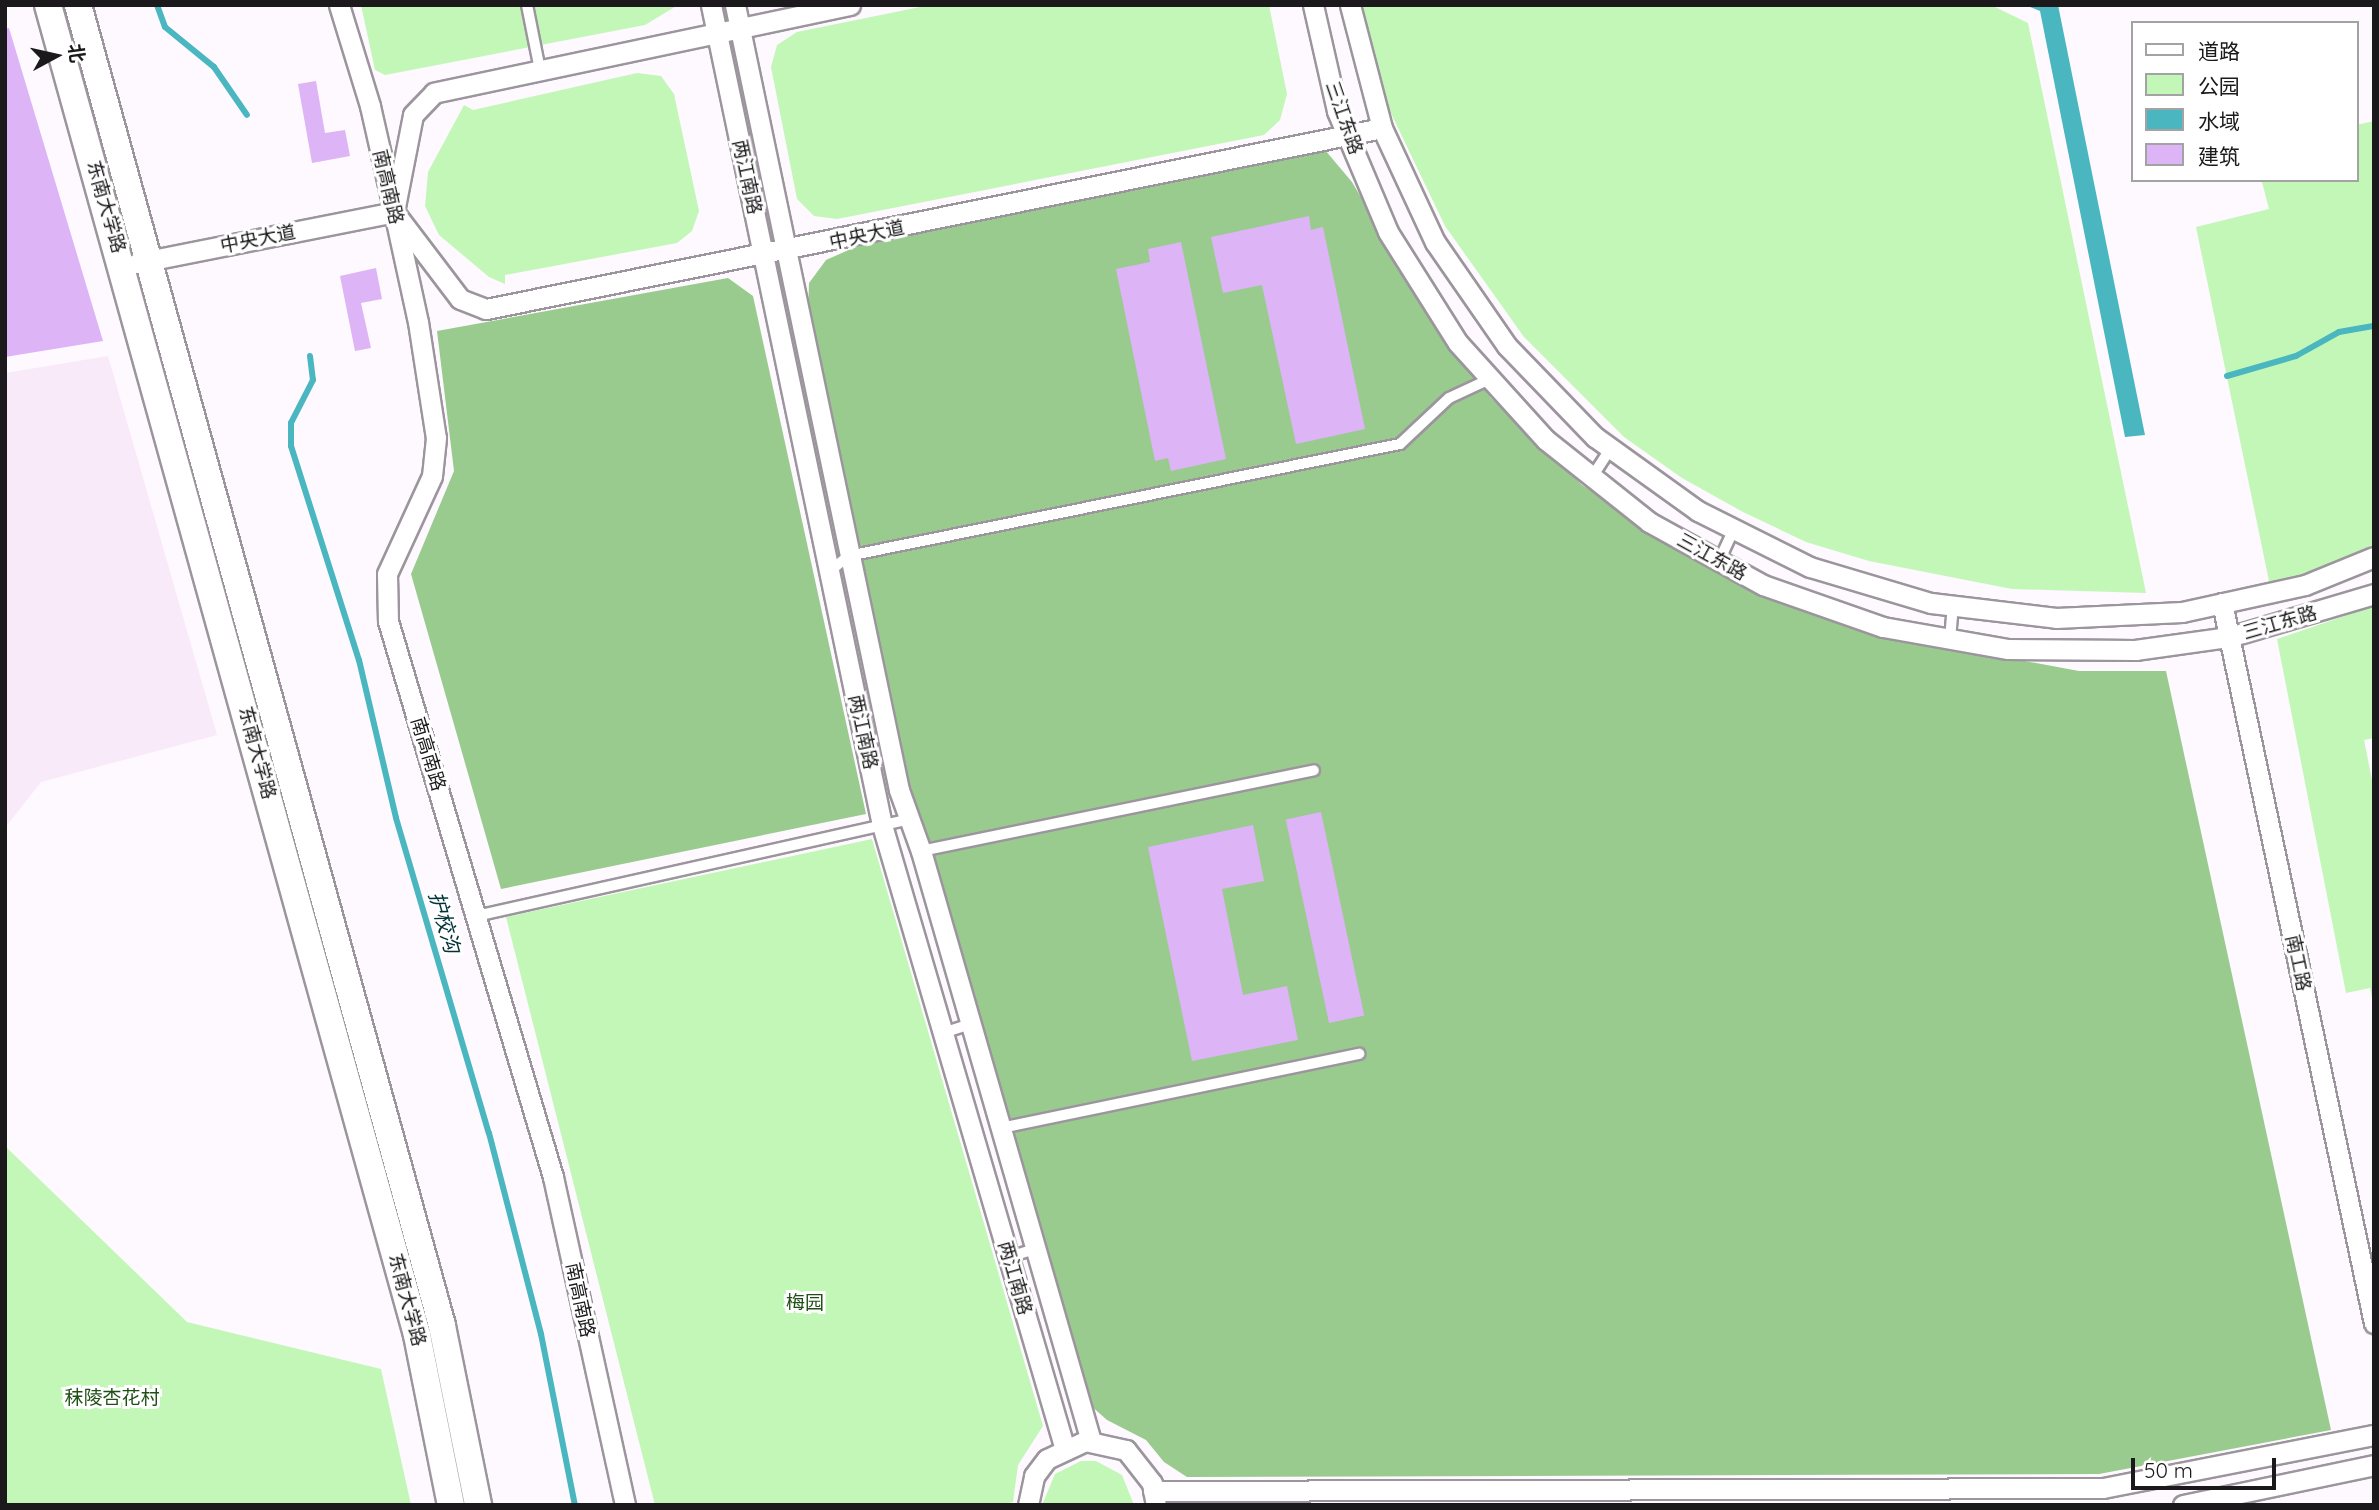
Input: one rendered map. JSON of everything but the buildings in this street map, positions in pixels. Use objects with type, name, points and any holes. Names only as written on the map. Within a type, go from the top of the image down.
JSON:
[{"type":"main road","name":"东南大学路","points":[[48,5],[123,266],[417,1335],[451,1505]]},
{"type":"main road","name":"东南大学路","points":[[78,5],[442,1326],[478,1505]]},
{"type":"street","name":"南高南路","points":[[339,5],[370,106],[394,212],[418,322],[436,438],[432,476],[387,574],[388,621],[553,1177],[625,1505]]},
{"type":"street","name":"两江南路","points":[[711,5],[882,825],[1064,1447]]},
{"type":"street","name":"两江南路","points":[[735,5],[880,712],[1091,1441]]},
{"type":"street","points":[[394,212],[413,115],[434,93],[850,5]]},
{"type":"street","name":"三江东路","points":[[1350,11],[1382,128],[1436,243],[1507,346],[1611,448],[1698,511],[1810,567],[1953,606],[2056,618],[2182,612],[2305,585],[2374,557]]},
{"type":"street","name":"三江东路","points":[[1315,15],[1348,135],[1388,232],[1458,343],[1546,440],[1649,522],[1719,561],[1763,585],[1883,627],[2008,649],[2135,650],[2229,638],[2374,594]]},
{"type":"street","name":"中央大道","points":[[123,266],[394,212],[460,299],[486,309],[763,256],[1382,128]]},
{"type":"street","name":"南工路","points":[[2222,603],[2374,1323]]},
{"type":"street","points":[[1028,1505],[1034,1476],[1064,1447],[1091,1441],[1126,1450],[1141,1464],[1154,1498],[2104,1497],[2129,1495],[2374,1435]]},
{"type":"street","points":[[2183,1505],[2374,1465]]},
{"type":"lane","points":[[527,5],[540,70]]},
{"type":"lane","points":[[829,572],[848,556],[1400,444],[1448,398],[1490,379]]},
{"type":"lane","points":[[1592,477],[1611,448]]},
{"type":"lane","points":[[1719,561],[1734,529]]},
{"type":"lane","points":[[1950,639],[1953,606]]},
{"type":"lane","points":[[920,851],[1314,770]]},
{"type":"lane","points":[[476,916],[909,819]]},
{"type":"lane","points":[[943,1033],[970,1024]]},
{"type":"lane","points":[[1001,1128],[1359,1054]]},
{"type":"lane","points":[[1009,1257],[1035,1249]]},
{"type":"shaded area","points":[[108,356],[217,735],[41,782],[5,828],[5,373]]},
{"type":"green space","points":[[361,5],[678,5],[645,25],[385,75],[375,70]]},
{"type":"green space","points":[[930,5],[1269,5],[1287,94],[1280,120],[1264,135],[837,219],[814,216],[797,199],[771,67],[777,45],[797,32]]},
{"type":"green space","points":[[1360,5],[1991,5],[2028,23],[2146,593],[2012,589],[1869,561],[1806,542],[1743,512],[1682,478],[1624,437],[1524,337],[1445,226],[1387,105]]},
{"type":"green space","points":[[637,73],[661,76],[674,94],[699,211],[692,231],[677,243],[505,275],[505,284],[489,277],[439,235],[425,206],[428,172],[464,105],[473,110]]},
{"type":"green space","points":[[2374,121],[2374,550],[2304,578],[2270,586],[2196,227],[2269,209],[2262,182],[2358,182],[2358,125]]},
{"type":"green space","points":[[1325,150],[1352,182],[1422,301],[1491,398],[1582,485],[1643,525],[1728,573],[1992,655],[2079,671],[2166,671],[2331,1430],[2099,1474],[1187,1477],[1164,1462],[1146,1440],[1107,1420],[1089,1404],[908,785],[808,313],[809,283],[826,260],[860,245]]},
{"type":"green space","points":[[728,278],[753,296],[866,814],[501,889],[411,574],[454,471],[437,331]]},
{"type":"green space","points":[[2374,606],[2374,738],[2364,740],[2374,790],[2374,1008],[2370,988],[2346,993],[2277,639]]},
{"type":"green space","name":"梅园","points":[[872,839],[1043,1426],[1018,1465],[1013,1502],[1001,1505],[655,1505],[506,917]]},
{"type":"green space","name":"秣陵杏花村","points":[[5,1146],[187,1322],[381,1369],[411,1505],[5,1505]]},
{"type":"green space","points":[[1081,1461],[1096,1461],[1122,1475],[1134,1505],[1042,1505],[1055,1474]]},
{"type":"water","points":[[2025,5],[2058,5],[2145,435],[2125,437],[2040,11]]},
{"type":"waterway","name":"护校沟","points":[[157,5],[165,27],[214,67],[247,115]]},
{"type":"waterway","points":[[2227,376],[2296,356],[2339,332],[2374,326]]},
{"type":"waterway","name":"护校沟","points":[[310,356],[313,380],[291,423],[291,446],[359,660],[396,818],[489,1133],[541,1334],[575,1505]]}]
